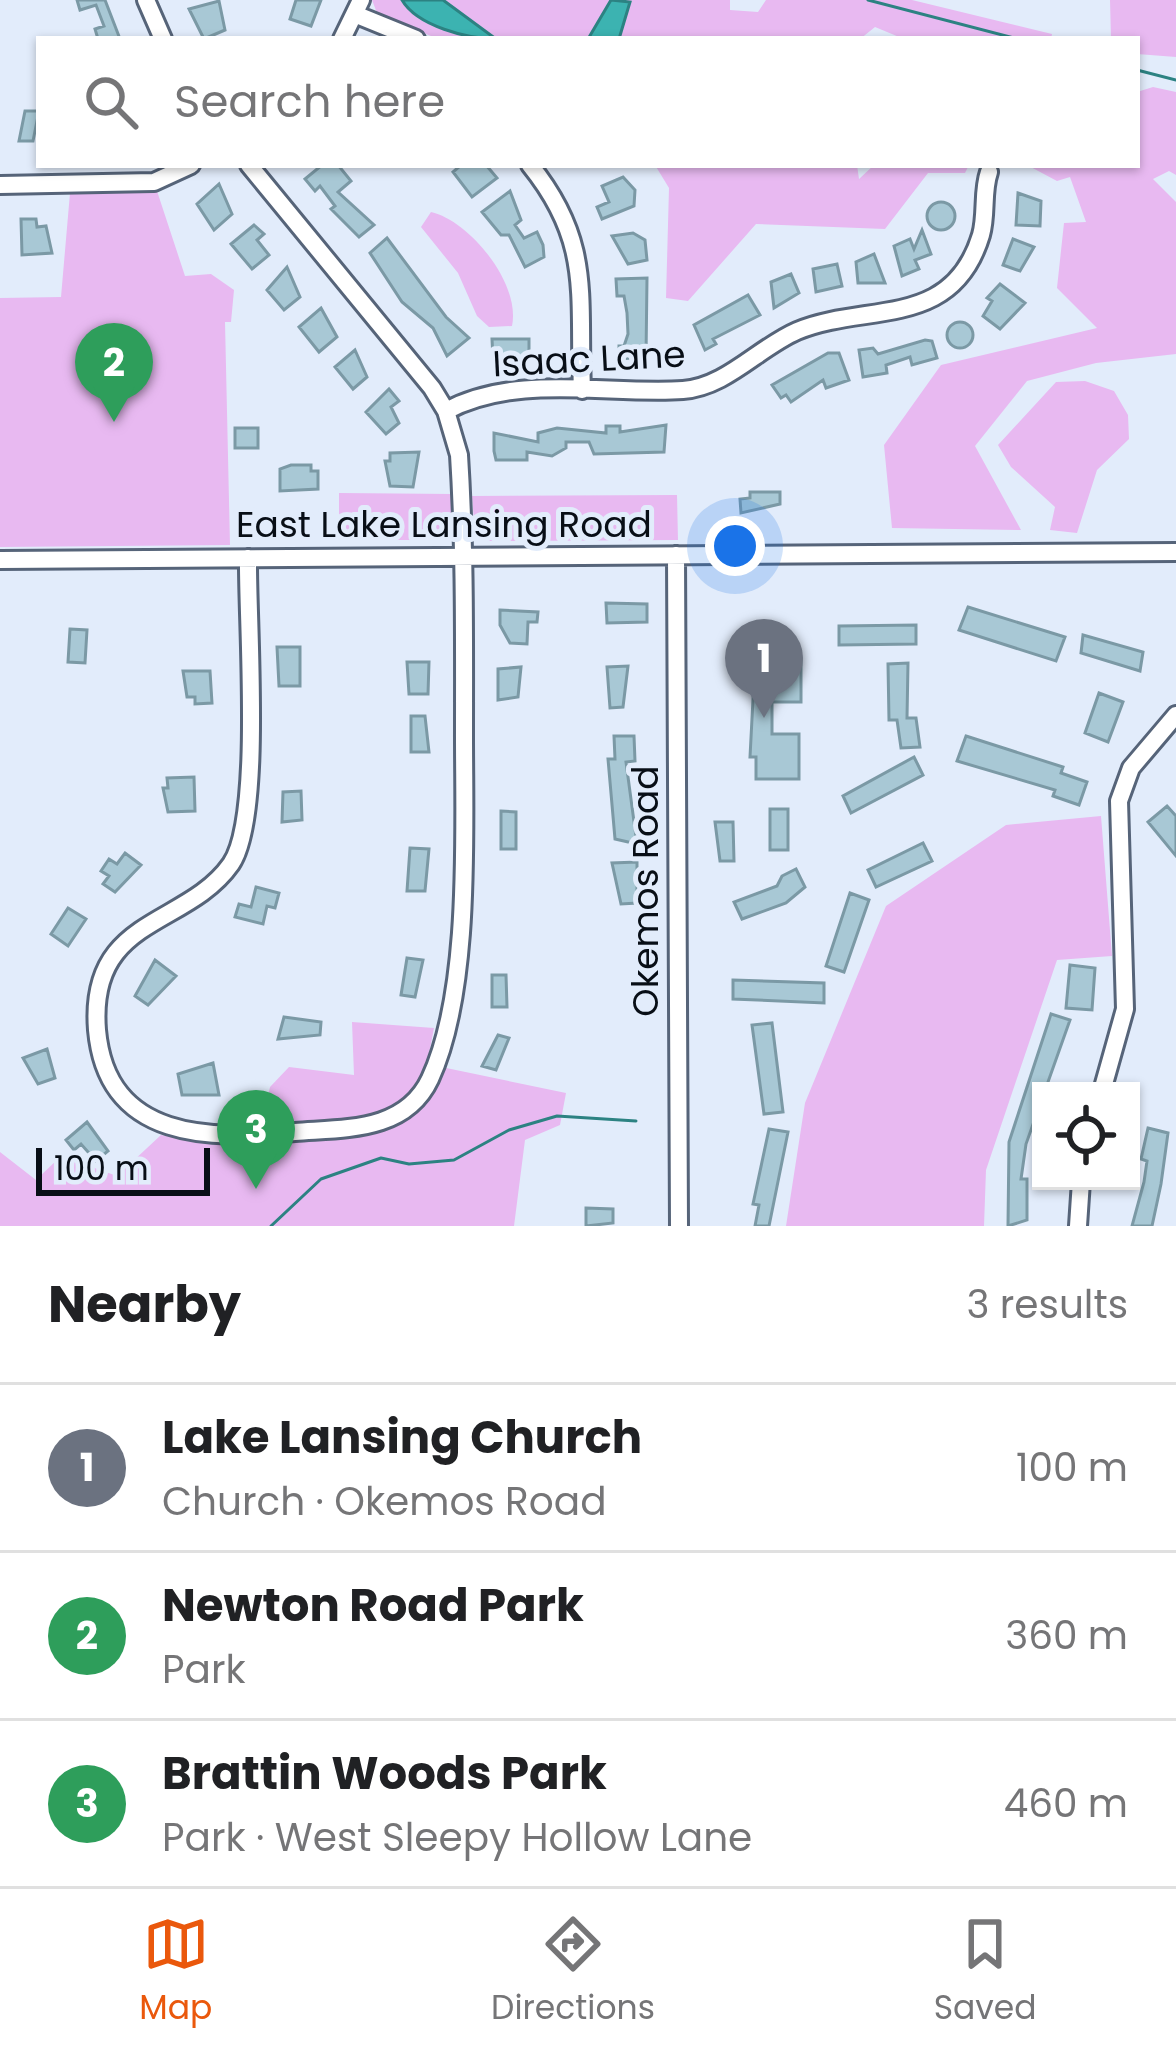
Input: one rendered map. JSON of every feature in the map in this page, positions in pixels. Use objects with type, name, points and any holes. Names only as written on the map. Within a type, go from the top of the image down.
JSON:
[{"type":"street","points":[[146,0],[162,36]]},
{"type":"street","points":[[344,36],[359,7],[411,36]]},
{"type":"street","points":[[0,184],[154,182],[184,168]]},
{"type":"street","points":[[248,558],[244,834],[224,873],[139,928],[113,960],[98,998],[102,1054],[122,1093],[144,1113],[198,1136],[367,1126],[391,1119],[417,1099],[431,1077],[444,1034],[460,920],[464,555],[459,455],[446,411],[251,168]]},
{"type":"street","points":[[532,168],[567,217],[575,241],[582,390]]},
{"type":"street","name":"Isaac Lane","points":[[446,411],[502,392],[701,387],[796,332],[923,304],[951,282],[974,253],[984,220],[989,172]]},
{"type":"street","name":"East Lake Lansing Road","points":[[0,560],[1176,552]]},
{"type":"street","name":"Okemos Road","points":[[676,555],[680,1226]]},
{"type":"street","points":[[1105,1082],[1125,1009],[1119,801],[1131,768],[1176,715]]},
{"type":"street","points":[[1078,1226],[1080,1190]]},
{"type":"shaded area","points":[[372,0],[730,0],[730,10],[758,12],[766,0],[912,0],[1052,34],[897,36],[875,27],[864,36],[431,36],[377,13]]},
{"type":"shaded area","points":[[402,0],[443,0],[492,36],[444,29]]},
{"type":"shaded area","points":[[611,0],[630,2],[620,36],[590,36]]},
{"type":"shaded area","points":[[1110,0],[1176,0],[1176,57],[1140,54],[1140,36],[1111,36]]},
{"type":"shaded area","points":[[1153,87],[1176,92],[1176,175],[1169,171],[1153,179],[1176,202],[1176,354],[1096,363],[1027,381],[975,446],[1021,530],[892,528],[884,445],[941,365],[1097,328],[1057,288],[1064,223],[1086,222],[1070,177],[1057,181],[1033,168],[1140,168],[1140,91]]},
{"type":"shaded area","points":[[657,168],[857,168],[859,179],[871,168],[968,168],[965,173],[928,173],[885,229],[756,224],[688,301],[666,298],[669,188]]},
{"type":"shaded area","points":[[157,191],[185,276],[211,274],[234,290],[231,322],[225,322],[230,545],[0,547],[0,298],[61,297],[70,193]]},
{"type":"shaded area","points":[[431,212],[461,228],[490,257],[509,292],[512,326],[489,327],[477,316],[458,273],[421,227]]},
{"type":"shaded area","points":[[1085,381],[1114,391],[1128,415],[1129,439],[1097,470],[1077,533],[1050,530],[1055,507],[1011,467],[998,445],[1056,382]]},
{"type":"shaded area","points":[[339,493],[453,494],[452,533],[442,540],[339,540]]},
{"type":"shaded area","points":[[677,495],[678,540],[486,541],[475,533],[472,496]]},
{"type":"shaded area","points":[[1101,816],[1112,956],[1057,960],[986,1170],[984,1226],[786,1226],[805,1103],[886,906],[1006,825]]},
{"type":"shaded area","points":[[352,1022],[434,1028],[427,1064],[566,1093],[560,1125],[525,1140],[514,1226],[0,1226],[0,1152],[36,1180],[61,1156],[117,1176],[161,1135],[209,1144],[257,1141],[270,1087],[289,1067],[354,1075]]},
{"type":"building","points":[[77,0],[105,0],[119,36],[97,36],[95,29],[104,26],[96,5],[80,10]]},
{"type":"building","points":[[296,0],[321,0],[311,26],[290,19]]},
{"type":"building","points":[[219,1],[225,30],[202,36],[189,9]]},
{"type":"building","points":[[25,111],[36,111],[33,141],[19,141]]},
{"type":"building","points":[[318,168],[340,168],[351,181],[338,192],[374,225],[359,237],[331,209],[335,206],[320,186],[315,191],[305,179]]},
{"type":"building","points":[[489,168],[497,178],[472,197],[453,172]]},
{"type":"building","points":[[623,177],[635,190],[634,206],[602,219],[597,207],[609,202],[602,186]]},
{"type":"building","points":[[219,184],[232,214],[214,230],[197,204]]},
{"type":"building","points":[[510,191],[521,220],[515,225],[524,238],[537,232],[543,245],[544,257],[525,267],[509,235],[501,235],[482,212]]},
{"type":"building","points":[[1018,193],[1041,201],[1040,226],[1016,225]]},
{"type":"building","points":[[941,202],[951,206],[955,216],[951,226],[941,230],[931,226],[927,216],[931,206]]},
{"type":"building","points":[[21,219],[36,219],[37,227],[46,226],[52,253],[22,255]]},
{"type":"building","points":[[254,225],[264,234],[257,240],[269,255],[252,269],[231,244]]},
{"type":"building","points":[[922,230],[931,254],[915,260],[919,269],[902,276],[894,246],[910,239],[914,249]]},
{"type":"building","points":[[633,233],[645,240],[647,260],[628,264],[612,236]]},
{"type":"building","points":[[387,238],[446,317],[469,338],[447,356],[433,328],[402,302],[370,253]]},
{"type":"building","points":[[1013,239],[1034,247],[1020,271],[1003,265]]},
{"type":"building","points":[[874,254],[885,283],[858,283],[856,262]]},
{"type":"building","points":[[837,264],[842,286],[816,292],[813,269]]},
{"type":"building","points":[[287,267],[300,297],[284,310],[267,290]]},
{"type":"building","points":[[791,274],[799,293],[774,308],[771,282]]},
{"type":"building","points":[[647,278],[646,357],[619,359],[619,346],[624,346],[628,334],[624,296],[617,296],[616,279]]},
{"type":"building","points":[[1000,284],[1025,303],[1000,329],[983,316],[992,301],[987,298]]},
{"type":"building","points":[[748,295],[760,315],[713,339],[716,344],[705,350],[694,325]]},
{"type":"building","points":[[321,308],[337,337],[319,352],[299,327]]},
{"type":"building","points":[[960,322],[973,335],[960,348],[947,335]]},
{"type":"building","points":[[492,339],[529,339],[529,359],[493,359]]},
{"type":"building","points":[[932,341],[937,358],[912,365],[910,357],[886,365],[887,373],[863,377],[859,350],[873,348],[878,354]]},
{"type":"building","points":[[355,350],[367,377],[353,389],[335,367]]},
{"type":"building","points":[[828,353],[839,353],[849,380],[826,388],[823,380],[791,402],[786,395],[781,398],[772,385]]},
{"type":"building","points":[[389,389],[399,401],[391,407],[399,423],[386,434],[366,412]]},
{"type":"building","points":[[666,425],[664,452],[594,454],[589,442],[566,442],[566,448],[552,456],[527,452],[527,460],[496,460],[494,451],[494,433],[538,442],[538,433],[557,428],[606,433],[606,426],[620,426],[620,432]]},
{"type":"building","points":[[235,428],[258,428],[258,448],[235,448]]},
{"type":"building","points":[[419,452],[413,487],[390,486],[385,461],[390,461],[390,453]]},
{"type":"building","points":[[311,465],[311,471],[318,471],[318,489],[280,491],[280,469]]},
{"type":"building","points":[[750,492],[780,492],[780,504],[741,513],[740,499],[750,498]]},
{"type":"building","points":[[606,603],[647,604],[647,622],[607,623]]},
{"type":"building","points":[[968,607],[1065,637],[1056,661],[959,630]]},
{"type":"building","points":[[500,610],[538,612],[537,622],[528,622],[527,644],[510,643],[500,625]]},
{"type":"building","points":[[916,625],[916,644],[839,645],[839,626]]},
{"type":"building","points":[[70,629],[87,630],[85,663],[68,662]]},
{"type":"building","points":[[1083,635],[1143,652],[1140,671],[1081,653]]},
{"type":"building","points":[[277,647],[300,647],[300,686],[279,686]]},
{"type":"building","points":[[801,660],[801,702],[772,702],[772,734],[799,734],[799,779],[756,779],[756,757],[750,757],[755,661]]},
{"type":"building","points":[[407,662],[429,662],[428,694],[409,694]]},
{"type":"building","points":[[908,663],[907,718],[916,718],[920,747],[901,748],[897,720],[889,720],[888,664]]},
{"type":"building","points":[[628,666],[623,707],[610,708],[607,667]]},
{"type":"building","points":[[521,667],[518,697],[498,700],[498,669]]},
{"type":"building","points":[[183,671],[210,671],[212,703],[195,704],[195,697],[187,697]]},
{"type":"building","points":[[1099,693],[1123,702],[1108,742],[1085,733]]},
{"type":"building","points":[[411,716],[425,716],[429,752],[411,752]]},
{"type":"building","points":[[614,736],[634,736],[635,761],[626,762],[637,844],[615,839],[608,759],[615,759]]},
{"type":"building","points":[[966,736],[1063,767],[1061,773],[1087,782],[1079,805],[1053,796],[1055,790],[957,761]]},
{"type":"building","points":[[914,757],[923,775],[851,813],[843,796]]},
{"type":"building","points":[[194,777],[195,811],[168,812],[163,788],[168,788],[167,778]]},
{"type":"building","points":[[301,791],[302,820],[282,822],[283,792]]},
{"type":"building","points":[[1167,806],[1176,816],[1176,856],[1148,822]]},
{"type":"building","points":[[770,809],[788,809],[788,850],[770,850]]},
{"type":"building","points":[[501,811],[516,812],[516,849],[501,849]]},
{"type":"building","points":[[715,822],[733,822],[734,861],[720,861]]},
{"type":"building","points":[[923,843],[932,861],[876,887],[868,870]]},
{"type":"building","points":[[410,848],[429,849],[425,891],[407,891]]},
{"type":"building","points":[[125,853],[141,865],[115,892],[103,884],[109,876],[101,871],[109,859],[117,864]]},
{"type":"building","points":[[637,862],[637,903],[621,904],[612,863]]},
{"type":"building","points":[[796,869],[805,887],[786,903],[742,919],[734,902],[777,886],[782,876]]},
{"type":"building","points":[[256,887],[279,893],[275,908],[267,906],[263,924],[235,917],[239,904],[251,907]]},
{"type":"building","points":[[850,893],[869,900],[844,972],[826,966]]},
{"type":"building","points":[[68,908],[86,919],[68,946],[51,934]]},
{"type":"building","points":[[407,958],[423,960],[415,997],[401,995]]},
{"type":"building","points":[[155,960],[176,976],[148,1005],[135,996]]},
{"type":"building","points":[[1070,965],[1095,968],[1092,1010],[1066,1008]]},
{"type":"building","points":[[492,975],[506,975],[507,1007],[492,1007]]},
{"type":"building","points":[[733,980],[824,983],[824,1003],[733,999]]},
{"type":"building","points":[[1051,1014],[1070,1020],[1048,1082],[1032,1082],[1032,1127],[1021,1179],[1027,1179],[1027,1220],[1008,1226],[1009,1142]]},
{"type":"building","points":[[284,1017],[321,1022],[320,1035],[278,1039]]},
{"type":"building","points":[[772,1023],[783,1112],[764,1114],[752,1025]]},
{"type":"building","points":[[498,1035],[509,1038],[496,1070],[482,1066]]},
{"type":"building","points":[[47,1049],[55,1078],[38,1084],[23,1058]]},
{"type":"building","points":[[213,1063],[219,1095],[182,1095],[178,1074]]},
{"type":"building","points":[[87,1122],[108,1151],[96,1161],[81,1144],[74,1150],[66,1140]]},
{"type":"building","points":[[1148,1128],[1168,1133],[1161,1184],[1152,1226],[1132,1226],[1144,1182],[1147,1161],[1141,1159]]},
{"type":"building","points":[[769,1129],[788,1132],[769,1226],[755,1226],[759,1205],[753,1204]]},
{"type":"building","points":[[586,1208],[613,1209],[613,1223],[586,1226]]},
{"type":"waterway","points":[[868,0],[1006,36]]},
{"type":"waterway","points":[[1140,71],[1176,80]]},
{"type":"waterway","points":[[271,1226],[321,1179],[381,1158],[409,1164],[454,1160],[509,1130],[557,1116],[636,1121]]},
{"type":"place","name":"Newton Road Park","points":[[114,422]]},
{"type":"place","name":"Lake Lansing Church","points":[[764,718]]},
{"type":"place","name":"Brattin Woods Park","points":[[256,1189]]}]
